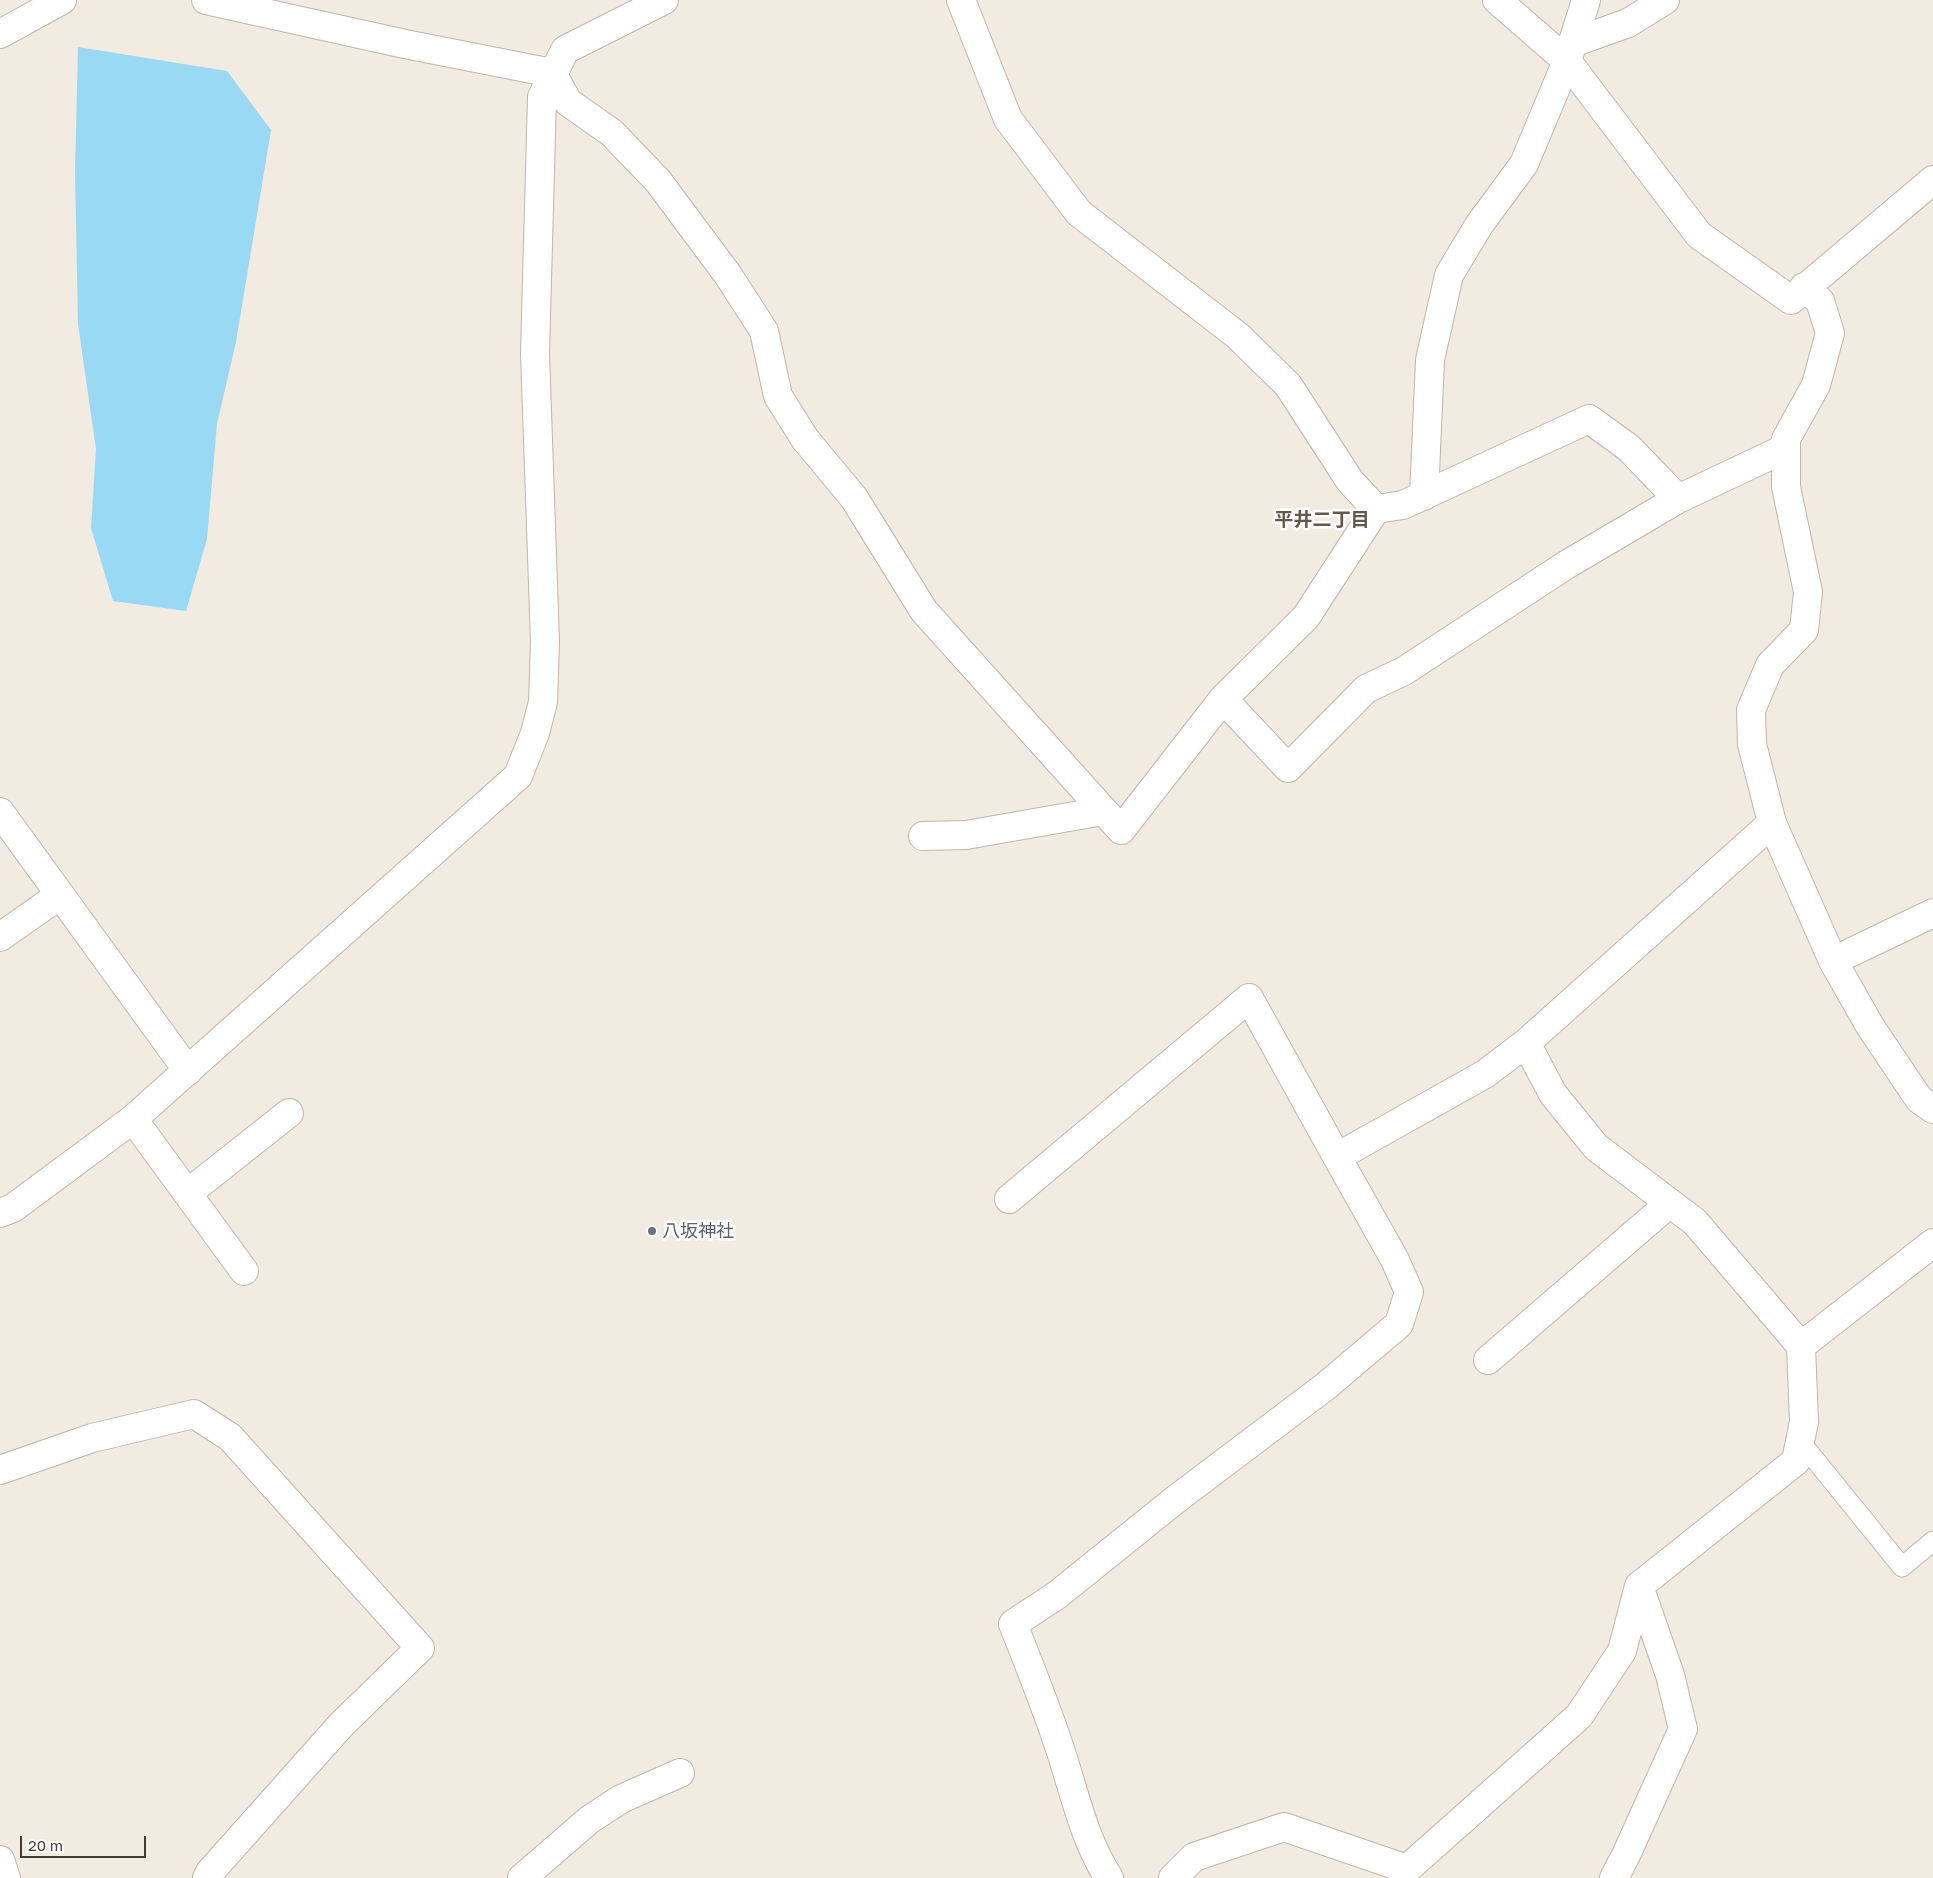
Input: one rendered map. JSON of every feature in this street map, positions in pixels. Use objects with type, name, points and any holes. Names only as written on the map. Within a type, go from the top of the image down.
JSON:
[{"type":"street","points":[[206,0],[405,44],[552,73],[568,102],[612,133],[658,181],[728,275],[764,331],[778,396],[805,439],[854,498],[924,611],[1121,830],[1223,699],[1306,617],[1376,509],[1403,505],[1589,419],[1629,448],[1678,499]]},
{"type":"street","points":[[0,1213],[13,1208],[133,1119],[518,776],[535,733],[543,702],[545,642],[535,353],[542,97],[552,73],[565,50],[664,0]]},
{"type":"street","points":[[961,0],[1008,119],[1079,213],[1238,336],[1288,385],[1350,481],[1376,509]]},
{"type":"street","points":[[1497,0],[1570,52],[1699,235],[1791,300],[1804,287],[1933,180]]},
{"type":"street","points":[[1424,496],[1430,360],[1449,275],[1479,225],[1524,164],[1545,119],[1570,52],[1586,0]]},
{"type":"street","points":[[1570,52],[1628,22],[1665,0]]},
{"type":"street","points":[[0,34],[52,2]]},
{"type":"street","points":[[1804,287],[1820,301],[1830,333],[1816,385],[1786,439],[1786,487],[1808,592],[1804,630],[1770,665],[1751,710],[1752,744],[1772,824],[1833,961],[1870,1026],[1919,1099],[1933,1108]]},
{"type":"street","points":[[1223,699],[1288,768],[1366,689],[1404,671],[1566,565],[1678,499],[1786,448]]},
{"type":"street","points":[[923,836],[966,835],[1103,811]]},
{"type":"street","points":[[0,812],[188,1071]]},
{"type":"street","points":[[1337,1157],[1485,1074],[1526,1043],[1772,824]]},
{"type":"street","points":[[0,937],[60,895]]},
{"type":"street","points":[[1833,961],[1933,913]]},
{"type":"street","points":[[1009,1199],[1249,998],[1395,1260],[1409,1292],[1399,1324],[1326,1386],[1175,1500],[1057,1595],[1013,1624],[1060,1747],[1083,1824],[1101,1865],[1109,1878]]},
{"type":"street","points":[[1172,1878],[1194,1857],[1284,1828],[1407,1869],[1579,1716],[1622,1651],[1639,1586],[1796,1461],[1804,1422],[1801,1346],[1695,1222],[1596,1147],[1553,1094],[1526,1043]]},
{"type":"street","points":[[188,1194],[288,1113]]},
{"type":"street","points":[[133,1119],[244,1271]]},
{"type":"street","points":[[1488,1360],[1670,1203]]},
{"type":"street","points":[[1801,1346],[1933,1243]]},
{"type":"street","points":[[0,1470],[92,1438],[194,1414],[230,1437],[420,1648],[341,1725],[210,1872],[207,1878]]},
{"type":"street","points":[[1626,1871],[1683,1729],[1670,1675],[1639,1586]]},
{"type":"street","points":[[522,1878],[589,1820],[620,1799],[680,1773]]},
{"type":"street","points":[[0,1860],[6,1878]]},
{"type":"lane","points":[[1800,1441],[1902,1567],[1933,1541]]},
{"type":"water","points":[[78,47],[227,71],[271,130],[236,342],[217,424],[207,539],[186,611],[113,601],[91,528],[96,449],[78,324],[75,172]]},
{"type":"place","name":"八坂神社","points":[[652,1231]]},
{"type":"district","name":"平井二丁目","points":[[1322,520]]}]
